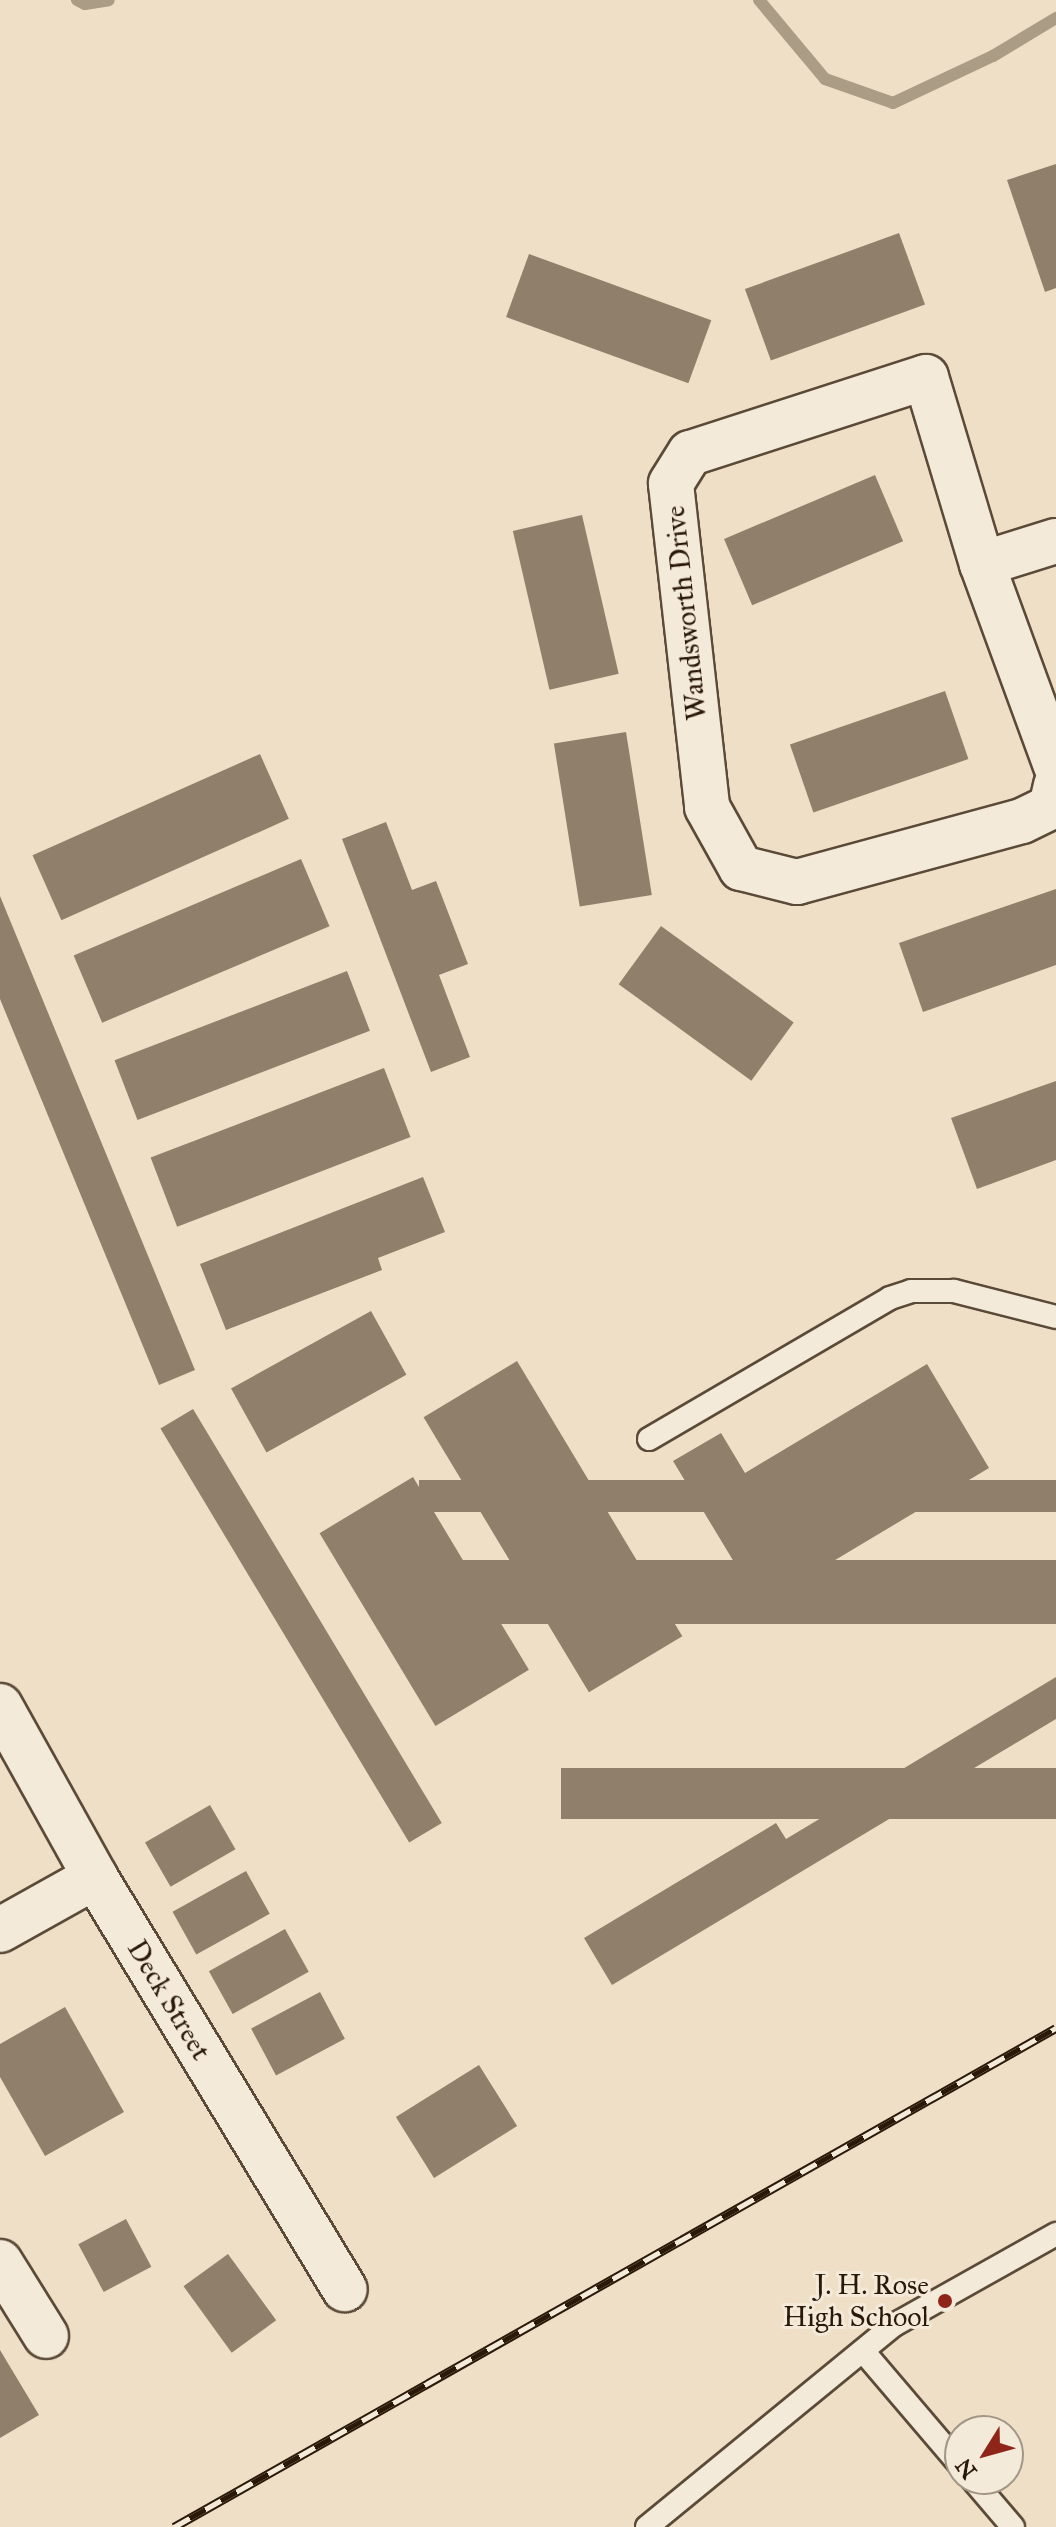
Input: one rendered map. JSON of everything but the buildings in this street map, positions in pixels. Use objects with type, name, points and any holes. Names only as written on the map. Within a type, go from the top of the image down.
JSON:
[{"type":"street","name":"Wandsworth Drive","points":[[1056,766],[982,564],[926,377],[690,453],[671,484],[707,807],[741,868],[797,882],[1022,821],[1051,807],[1056,785]]},
{"type":"street","points":[[982,564],[1056,541]]},
{"type":"street","name":"Deck Street","points":[[0,1706],[95,1877],[345,2289]]},
{"type":"street","points":[[0,1930],[95,1877]]},
{"type":"street","points":[[0,2262],[46,2336]]},
{"type":"lane","points":[[649,1439],[890,1298],[911,1291],[954,1291],[1056,1317]]},
{"type":"lane","points":[[647,2527],[894,2325],[1056,2234]]},
{"type":"lane","points":[[863,2351],[944,2446]]},
{"type":"lane","points":[[986,2495],[1013,2527]]},
{"type":"waterway","points":[[77,0],[85,4],[109,0]]},
{"type":"waterway","points":[[759,0],[825,79],[893,103],[993,56],[1056,18]]},
{"type":"railway","points":[[174,2527],[1056,2028]]},
{"type":"place","name":"J. H. Rose High School","points":[[945,2301]]}]
